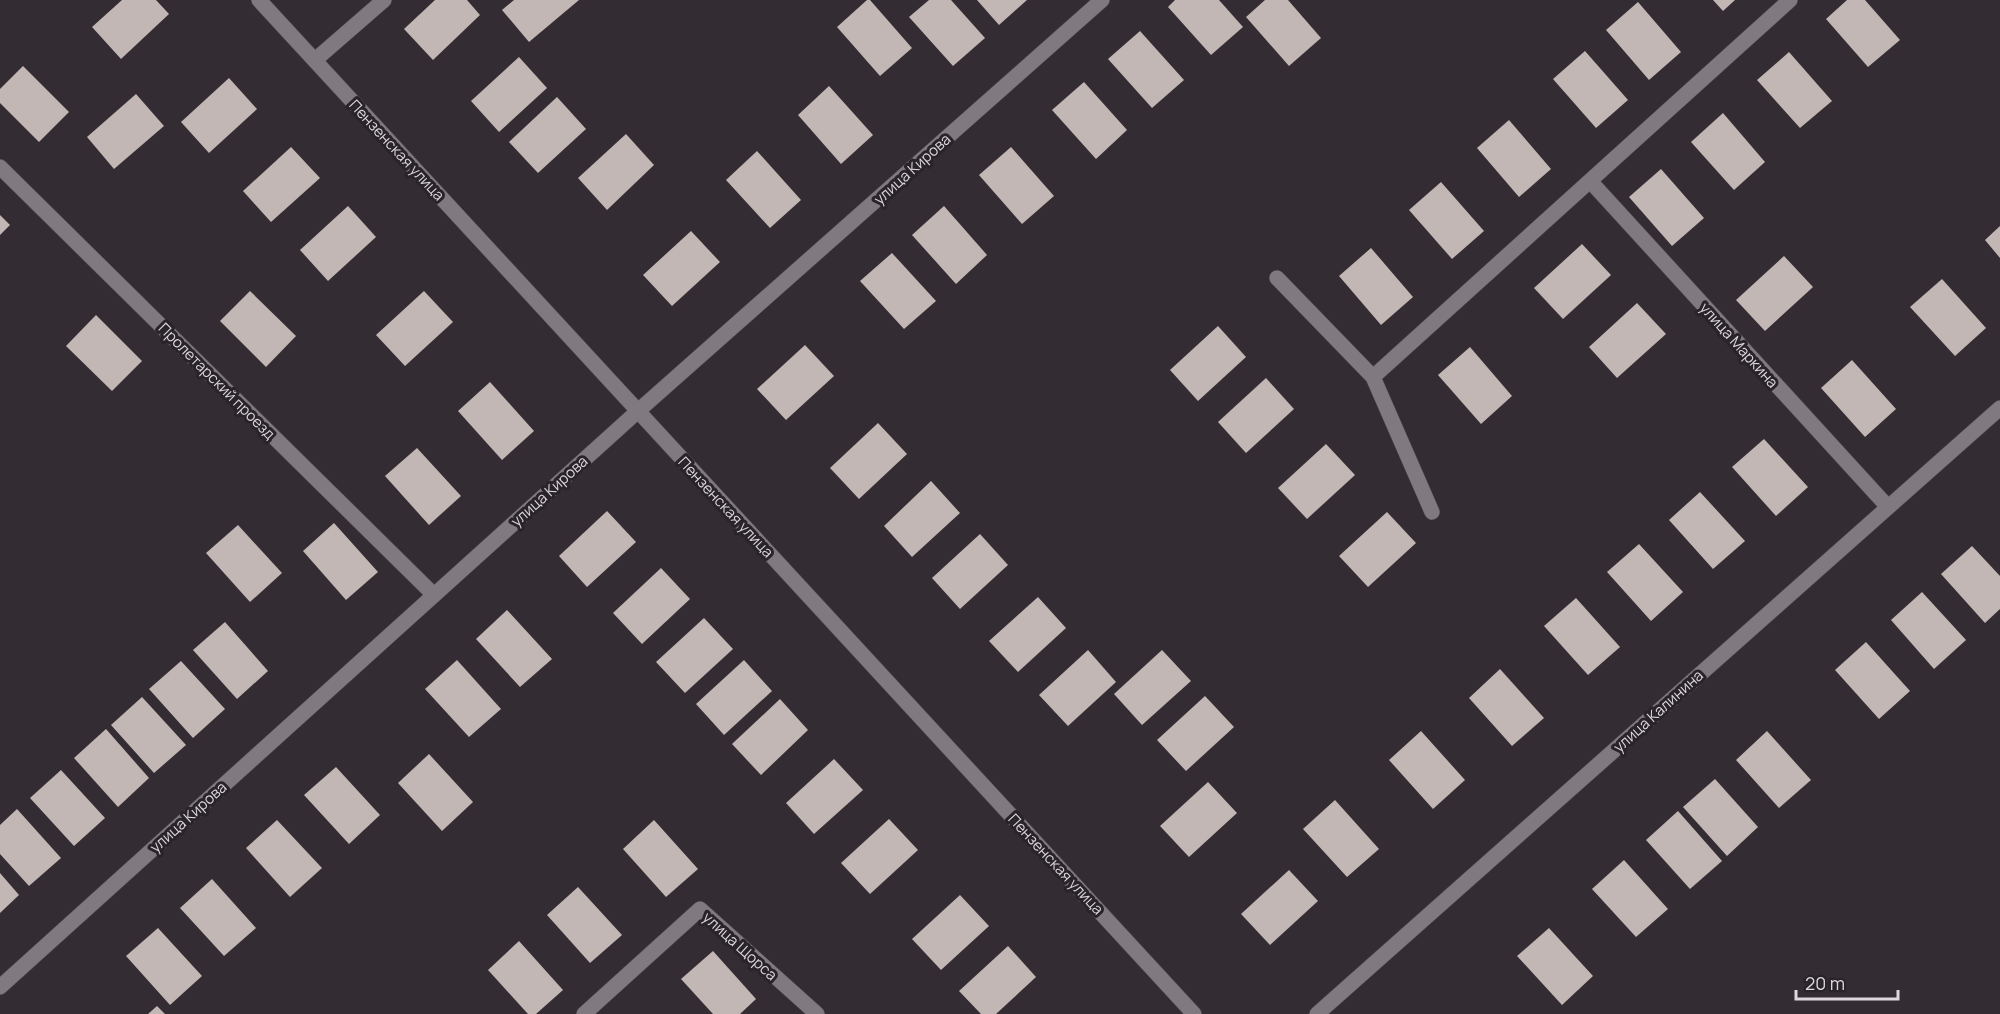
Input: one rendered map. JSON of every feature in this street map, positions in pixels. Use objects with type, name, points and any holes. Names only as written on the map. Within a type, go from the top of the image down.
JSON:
[{"type":"street","name":"Пензенская улица","points":[[259,0],[1194,1014]]},
{"type":"street","points":[[315,60],[384,0]]},
{"type":"street","name":"улица Кирова","points":[[0,987],[638,411],[1102,0]]},
{"type":"street","points":[[1372,377],[1591,182],[1790,0]]},
{"type":"street","name":"Пролетарский проезд","points":[[0,167],[434,595]]},
{"type":"street","name":"улица Маркина","points":[[1591,182],[1888,507]]},
{"type":"street","points":[[1278,278],[1372,377],[1432,512]]},
{"type":"street","name":"улица Калинина","points":[[1317,1014],[2000,408]]},
{"type":"street","name":"улица Щорса","points":[[584,1014],[700,909],[817,1014]]},
{"type":"building","points":[[122,0],[156,0],[169,14],[121,59],[92,27]]},
{"type":"building","points":[[435,0],[467,0],[480,15],[433,60],[404,29]]},
{"type":"building","points":[[514,0],[579,0],[529,42],[502,10]]},
{"type":"building","points":[[867,0],[870,0],[912,48],[880,76],[837,27]]},
{"type":"building","points":[[929,0],[951,0],[985,38],[953,66],[909,17]]},
{"type":"building","points":[[977,0],[1027,0],[999,25]]},
{"type":"building","points":[[1175,0],[1219,0],[1243,27],[1211,55],[1168,7]]},
{"type":"building","points":[[1265,0],[1288,0],[1321,38],[1289,66],[1246,17]]},
{"type":"building","points":[[1713,0],[1735,0],[1723,11]]},
{"type":"building","points":[[1847,0],[1865,0],[1900,40],[1868,67],[1826,19]]},
{"type":"building","points":[[1638,2],[1681,52],[1649,80],[1606,30]]},
{"type":"building","points":[[1140,31],[1184,80],[1152,108],[1108,59]]},
{"type":"building","points":[[1585,51],[1628,100],[1596,128],[1553,79]]},
{"type":"building","points":[[1789,52],[1832,101],[1800,128],[1757,80]]},
{"type":"building","points":[[519,57],[547,88],[499,132],[471,101]]},
{"type":"building","points":[[23,66],[69,112],[39,142],[0,103],[0,89]]},
{"type":"building","points":[[229,78],[257,109],[209,153],[181,122]]},
{"type":"building","points":[[1084,82],[1127,130],[1096,159],[1052,110]]},
{"type":"building","points":[[829,86],[873,135],[841,164],[798,115]]},
{"type":"building","points":[[136,94],[164,126],[114,169],[87,137]]},
{"type":"building","points":[[557,97],[586,129],[538,173],[509,142]]},
{"type":"building","points":[[1723,113],[1765,162],[1734,190],[1691,142]]},
{"type":"building","points":[[1509,120],[1551,169],[1519,197],[1477,148]]},
{"type":"building","points":[[626,134],[654,165],[607,210],[578,178]]},
{"type":"building","points":[[291,147],[320,178],[271,222],[243,191]]},
{"type":"building","points":[[1011,147],[1054,196],[1022,224],[979,175]]},
{"type":"building","points":[[757,151],[801,200],[770,228],[726,180]]},
{"type":"building","points":[[1661,169],[1704,218],[1672,246],[1629,197]]},
{"type":"building","points":[[1441,182],[1484,231],[1452,259],[1409,210]]},
{"type":"building","points":[[348,206],[376,237],[328,281],[300,250]]},
{"type":"building","points":[[944,206],[987,255],[956,284],[912,235]]},
{"type":"building","points":[[0,215],[10,225],[0,235]]},
{"type":"building","points":[[2000,226],[2000,258],[1985,240]]},
{"type":"building","points":[[691,231],[720,262],[672,306],[643,275]]},
{"type":"building","points":[[1582,244],[1611,275],[1563,319],[1534,288]]},
{"type":"building","points":[[1371,248],[1413,297],[1381,325],[1339,276]]},
{"type":"building","points":[[892,253],[936,301],[904,329],[860,281]]},
{"type":"building","points":[[1784,256],[1813,287],[1765,331],[1736,300]]},
{"type":"building","points":[[1942,279],[1986,328],[1955,356],[1910,307]]},
{"type":"building","points":[[250,291],[296,336],[266,367],[220,321]]},
{"type":"building","points":[[424,291],[453,322],[405,366],[376,335]]},
{"type":"building","points":[[1637,303],[1666,334],[1617,378],[1589,347]]},
{"type":"building","points":[[96,315],[142,361],[112,391],[66,346]]},
{"type":"building","points":[[1218,326],[1246,357],[1198,401],[1170,370]]},
{"type":"building","points":[[805,345],[834,376],[786,420],[757,389]]},
{"type":"building","points":[[1470,347],[1512,396],[1481,424],[1438,375]]},
{"type":"building","points":[[1852,360],[1896,409],[1865,437],[1821,388]]},
{"type":"building","points":[[1266,378],[1294,409],[1246,453],[1218,422]]},
{"type":"building","points":[[490,382],[534,431],[502,460],[458,411]]},
{"type":"building","points":[[878,423],[907,454],[859,499],[830,468]]},
{"type":"building","points":[[1764,439],[1808,487],[1776,516],[1732,467]]},
{"type":"building","points":[[1326,444],[1355,475],[1307,519],[1278,488]]},
{"type":"building","points":[[417,448],[461,496],[429,525],[385,476]]},
{"type":"building","points":[[931,481],[960,513],[912,557],[884,526]]},
{"type":"building","points":[[1700,492],[1745,541],[1713,569],[1669,520]]},
{"type":"building","points":[[607,511],[636,542],[587,587],[559,556]]},
{"type":"building","points":[[1387,512],[1416,543],[1368,587],[1339,556]]},
{"type":"building","points":[[334,523],[378,572],[346,600],[303,551]]},
{"type":"building","points":[[238,525],[282,573],[250,602],[206,553]]},
{"type":"building","points":[[980,534],[1008,565],[960,609],[932,578]]},
{"type":"building","points":[[1639,544],[1683,592],[1651,621],[1607,572]]},
{"type":"building","points":[[1972,546],[2000,576],[2000,609],[1985,623],[1941,574]]},
{"type":"building","points":[[661,568],[690,599],[642,644],[613,613]]},
{"type":"building","points":[[1922,592],[1966,640],[1934,669],[1891,620]]},
{"type":"building","points":[[1038,597],[1066,628],[1018,672],[989,641]]},
{"type":"building","points":[[1576,598],[1620,647],[1588,675],[1544,626]]},
{"type":"building","points":[[507,610],[552,659],[520,687],[476,639]]},
{"type":"building","points":[[704,618],[733,649],[685,693],[656,662]]},
{"type":"building","points":[[225,622],[268,671],[237,699],[193,650]]},
{"type":"building","points":[[1866,642],[1910,691],[1879,719],[1835,670]]},
{"type":"building","points":[[1088,650],[1116,682],[1068,726],[1039,695]]},
{"type":"building","points":[[1162,650],[1191,681],[1142,725],[1114,694]]},
{"type":"building","points":[[457,660],[501,709],[469,737],[425,689]]},
{"type":"building","points":[[744,660],[772,691],[724,735],[696,704]]},
{"type":"building","points":[[181,661],[225,709],[193,738],[149,689]]},
{"type":"building","points":[[1500,669],[1544,718],[1512,746],[1469,698]]},
{"type":"building","points":[[1205,696],[1234,727],[1186,771],[1157,740]]},
{"type":"building","points":[[142,697],[186,745],[154,773],[111,725]]},
{"type":"building","points":[[780,699],[808,730],[761,775],[732,744]]},
{"type":"building","points":[[106,729],[149,778],[118,807],[74,758]]},
{"type":"building","points":[[1421,731],[1465,780],[1433,809],[1389,760]]},
{"type":"building","points":[[1767,731],[1811,780],[1779,808],[1736,760]]},
{"type":"building","points":[[429,754],[473,802],[442,831],[398,783]]},
{"type":"building","points":[[834,759],[863,790],[814,834],[786,803]]},
{"type":"building","points":[[336,767],[380,815],[349,844],[304,795]]},
{"type":"building","points":[[61,770],[105,818],[74,846],[30,798]]},
{"type":"building","points":[[1715,779],[1758,827],[1727,856],[1683,807]]},
{"type":"building","points":[[1208,782],[1237,813],[1189,857],[1160,826]]},
{"type":"building","points":[[1335,800],[1379,849],[1347,877],[1303,829]]},
{"type":"building","points":[[17,809],[61,858],[29,886],[0,854],[0,825]]},
{"type":"building","points":[[1678,811],[1722,861],[1690,889],[1646,840]]},
{"type":"building","points":[[889,819],[918,850],[870,894],[841,863]]},
{"type":"building","points":[[277,820],[322,868],[290,897],[246,848]]},
{"type":"building","points":[[654,820],[698,869],[666,897],[623,849]]},
{"type":"building","points":[[1624,860],[1668,909],[1636,937],[1592,889]]},
{"type":"building","points":[[1289,870],[1318,901],[1270,945],[1241,914]]},
{"type":"building","points":[[0,873],[19,895],[0,913]]},
{"type":"building","points":[[212,879],[256,928],[224,956],[180,908]]},
{"type":"building","points":[[578,887],[622,935],[590,963],[547,915]]},
{"type":"building","points":[[960,895],[989,926],[941,970],[912,939]]},
{"type":"building","points":[[158,928],[202,976],[170,1005],[126,956]]},
{"type":"building","points":[[1549,928],[1593,976],[1562,1005],[1517,956]]},
{"type":"building","points":[[519,941],[563,990],[536,1014],[528,1014],[488,970]]},
{"type":"building","points":[[1008,946],[1036,977],[996,1014],[981,1014],[959,991]]},
{"type":"building","points":[[713,951],[756,999],[740,1014],[713,1014],[681,979]]},
{"type":"building","points":[[157,1006],[165,1014],[148,1014]]}]
